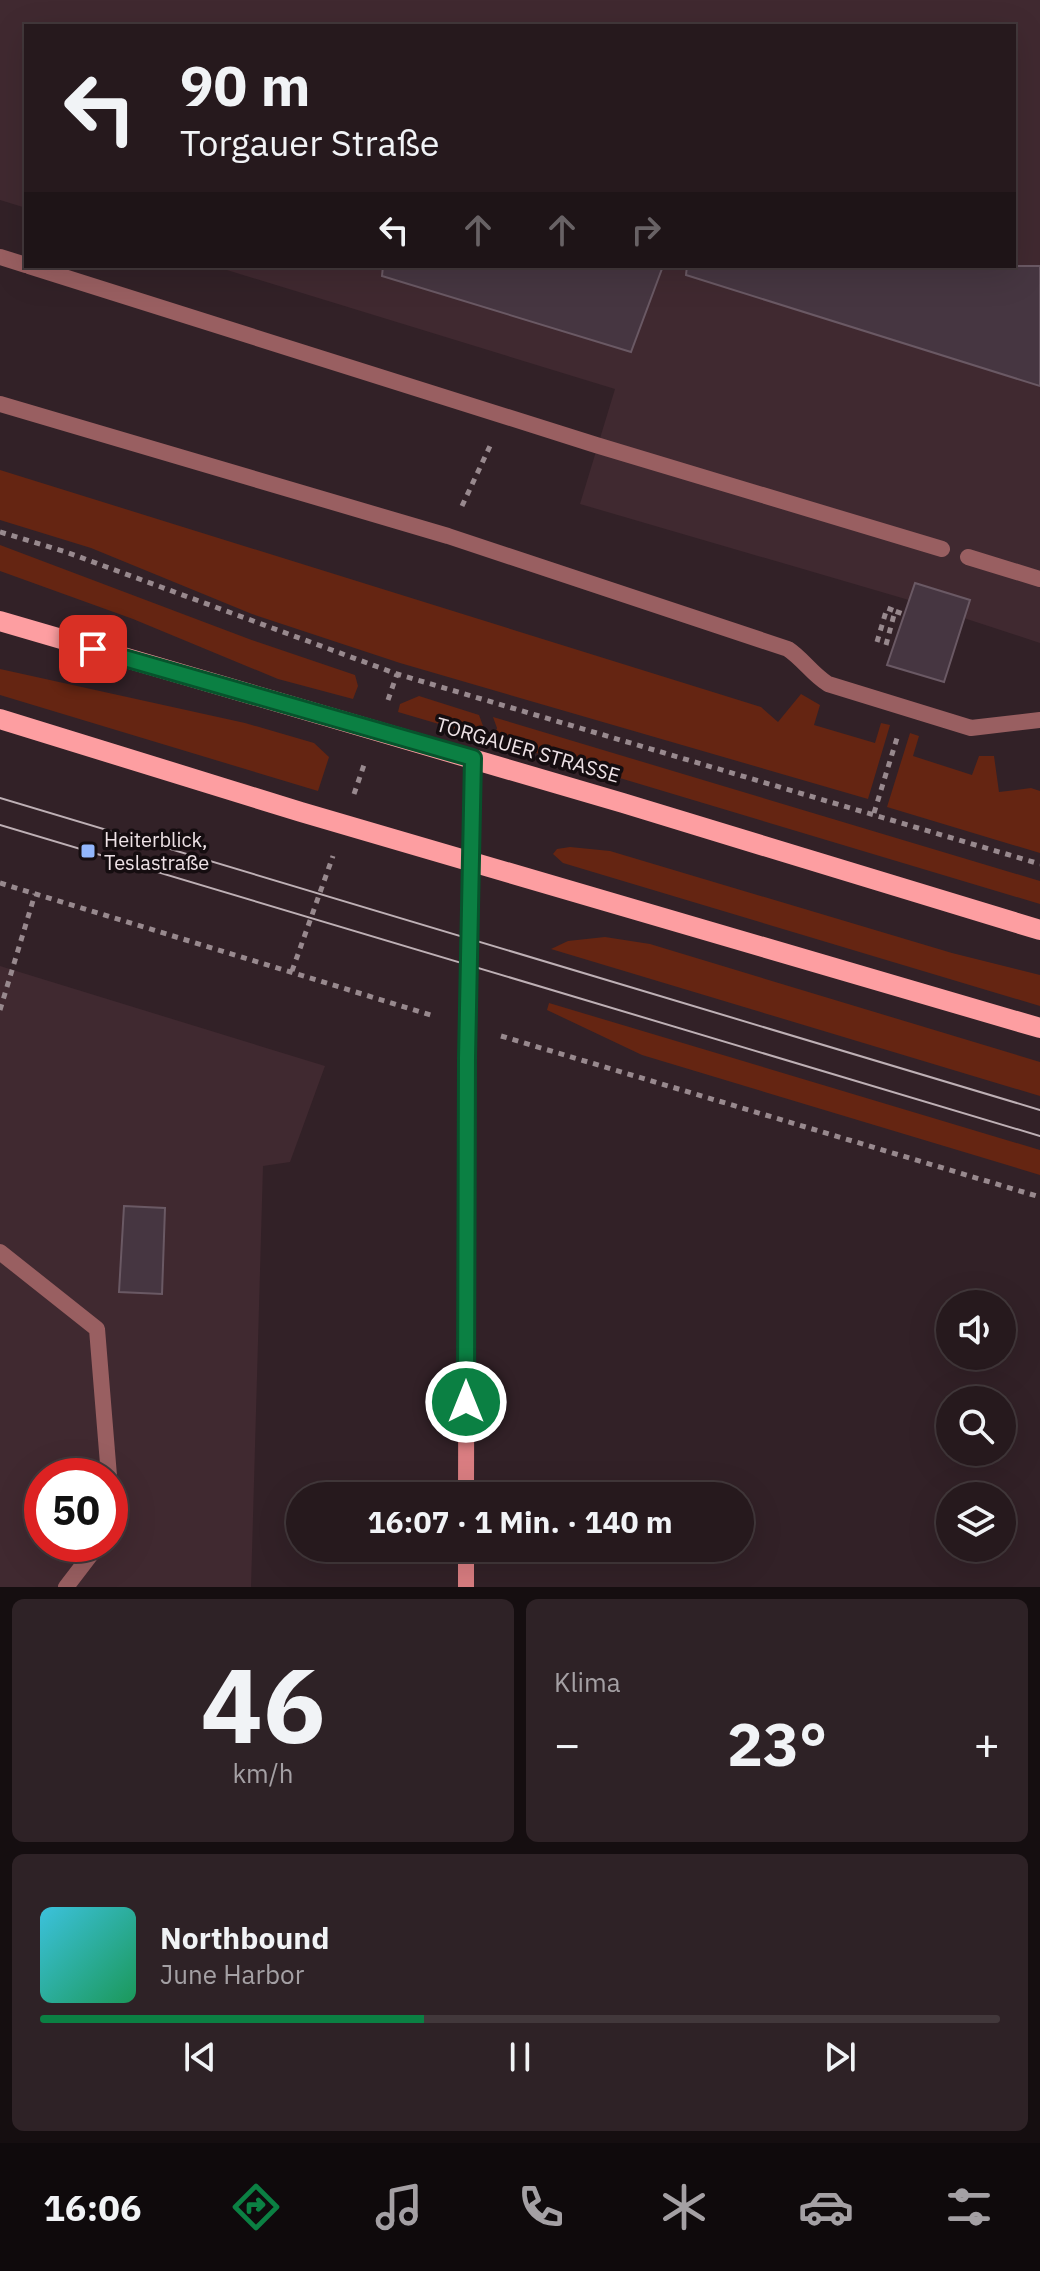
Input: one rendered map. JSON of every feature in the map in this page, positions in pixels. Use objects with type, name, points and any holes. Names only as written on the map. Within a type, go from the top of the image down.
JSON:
[{"type":"main road","name":"TORGAUER STRASSE","points":[[0,621],[473,758],[1040,930]]},
{"type":"main road","points":[[0,719],[469,862],[1040,1028]]},
{"type":"main road","points":[[466,1482],[467,1026],[473,758]]},
{"type":"main road","points":[[466,1562],[466,1587]]},
{"type":"lane","points":[[0,257],[24,265]]},
{"type":"lane","points":[[33,268],[596,445],[942,549]]},
{"type":"lane","points":[[0,404],[448,536],[788,649],[828,684],[971,728],[1040,720]]},
{"type":"lane","points":[[968,557],[1040,579]]},
{"type":"lane","points":[[0,1252],[97,1329],[108,1458]]},
{"type":"lane","points":[[66,1587],[85,1562]]},
{"type":"path","points":[[448,536],[505,414]]},
{"type":"path","points":[[0,532],[66,552],[397,674],[1040,864]]},
{"type":"path","points":[[877,642],[887,608],[903,614]]},
{"type":"path","points":[[886,645],[895,611]]},
{"type":"path","points":[[0,883],[1040,1197]]},
{"type":"path","points":[[0,1010],[35,894]]},
{"type":"shaded area","points":[[0,0],[1040,0],[1040,643],[909,600],[580,504],[615,389],[221,268],[1016,268],[1016,24],[24,24],[24,207],[0,200]]},
{"type":"shaded area","points":[[0,470],[761,707],[778,722],[801,694],[820,705],[814,725],[875,743],[881,723],[890,725],[868,799],[400,663],[252,614],[91,548],[0,520]]},
{"type":"shaded area","points":[[0,545],[249,639],[355,675],[358,686],[353,699],[278,679],[133,619],[0,571]]},
{"type":"shaded area","points":[[0,669],[245,723],[314,743],[329,757],[318,791],[0,695]]},
{"type":"shaded area","points":[[419,696],[479,715],[483,737],[398,712],[400,704]]},
{"type":"shaded area","points":[[493,717],[1040,881],[1040,904],[493,740],[497,728]]},
{"type":"shaded area","points":[[910,733],[919,736],[913,756],[972,775],[979,756],[994,756],[999,792],[1031,788],[1040,791],[1040,853],[887,807]]},
{"type":"shaded area","points":[[570,847],[610,851],[952,953],[1040,975],[1040,1006],[563,863],[553,854],[557,849]]},
{"type":"shaded area","points":[[605,937],[650,944],[1040,1062],[1040,1096],[551,949],[568,941]]},
{"type":"shaded area","points":[[0,966],[325,1066],[290,1162],[263,1166],[251,1587],[0,1587]]},
{"type":"shaded area","points":[[549,1003],[1040,1150],[1040,1175],[642,1055],[547,1010]]},
{"type":"building","points":[[1040,266],[1040,386],[686,275],[687,268]]},
{"type":"building","points":[[383,268],[662,268],[631,352],[382,276]]},
{"type":"building","points":[[915,583],[970,600],[944,682],[887,665]]},
{"type":"building","points":[[124,1206],[165,1208],[162,1294],[119,1292]]},
{"type":"tram line","points":[[0,798],[1040,1110]]},
{"type":"tram line","points":[[0,825],[1040,1136]]},
{"type":"place","name":"Heiterblick, Teslastraße","points":[[88,851]]},
{"type":"route","points":[[93,649],[473,758],[469,862],[466,1402]]}]
